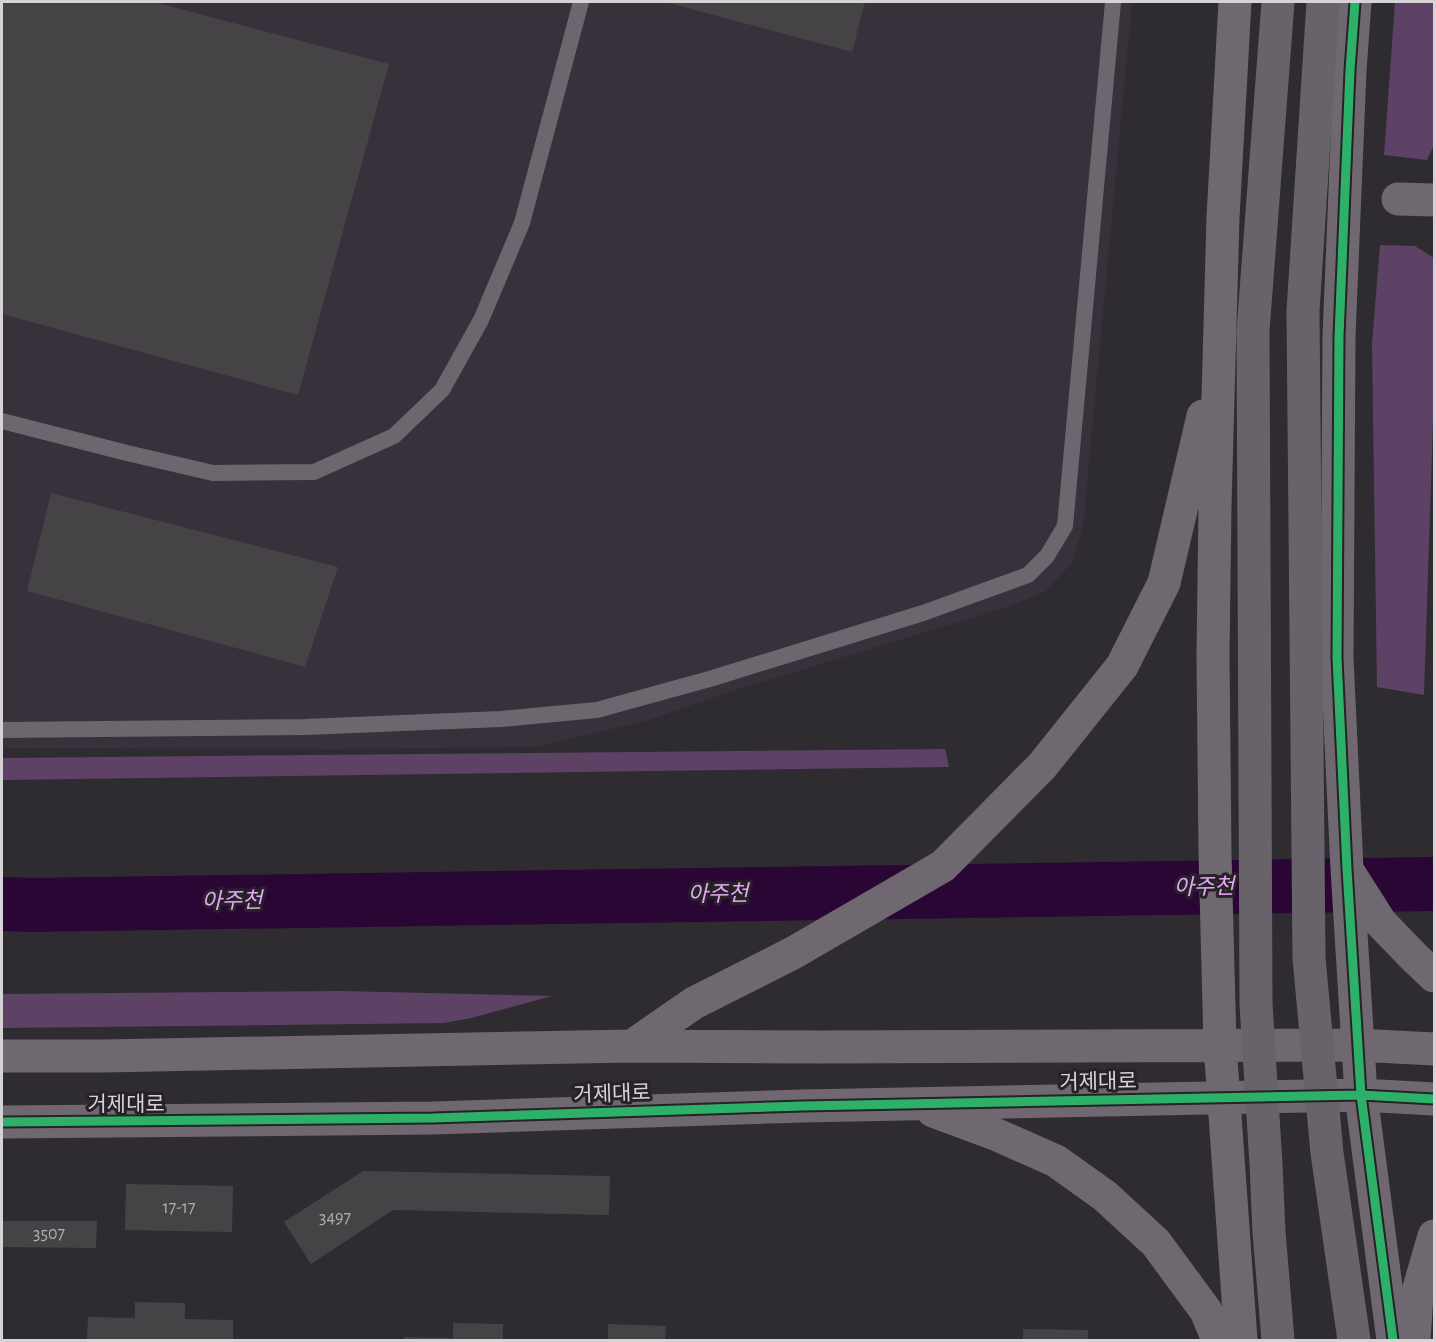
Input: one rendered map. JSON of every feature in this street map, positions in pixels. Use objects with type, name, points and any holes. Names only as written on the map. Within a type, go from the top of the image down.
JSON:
[{"type":"highway","points":[[1278,2],[1253,331],[1256,1004],[1269,1232],[1278,1341]]},
{"type":"highway","points":[[1323,2],[1303,311],[1309,958],[1327,1153],[1354,1341]]},
{"type":"street","points":[[1235,2],[1223,217],[1215,506],[1214,655],[1218,1001],[1241,1341]]},
{"type":"street","points":[[1355,2],[1339,336],[1336,658],[1361,1095],[1394,1341]]},
{"type":"street","points":[[1398,199],[1434,200]]},
{"type":"street","points":[[632,1046],[694,1003],[793,953],[943,866],[1042,766],[1122,666],[1164,584],[1220,343]]},
{"type":"street","points":[[1347,869],[1381,923],[1424,967]]},
{"type":"street","name":"거제대로","points":[[2,1056],[632,1046],[1357,1045],[1434,1049]]},
{"type":"street","name":"거제대로","points":[[2,1122],[433,1118],[914,1104],[1361,1095],[1434,1099]]},
{"type":"street","points":[[914,1104],[995,1134],[1056,1161],[1105,1196],[1156,1244],[1206,1311],[1218,1341]]},
{"type":"street","points":[[1414,1341],[1417,1295],[1434,1236]]},
{"type":"lane","points":[[2,421],[213,473],[314,472],[394,436],[442,390],[481,320],[522,224],[581,2]]},
{"type":"lane","points":[[2,730],[305,728],[501,719],[597,710],[724,675],[923,613],[1028,575],[1047,556],[1065,526],[1113,2]]},
{"type":"shaded area","points":[[2,2],[1132,2],[1083,527],[1072,563],[1045,592],[1001,609],[739,689],[646,721],[534,747],[2,748]]},
{"type":"shaded area","points":[[1395,2],[1434,2],[1434,145],[1427,160],[1384,155]]},
{"type":"shaded area","points":[[1380,245],[1415,246],[1434,258],[1434,393],[1424,695],[1377,687],[1372,344]]},
{"type":"shaded area","points":[[945,749],[949,767],[2,780],[2,758]]},
{"type":"shaded area","points":[[343,991],[552,996],[444,1023],[2,1028],[2,994]]},
{"type":"building","points":[[2,2],[154,2],[389,64],[298,395],[2,314]]},
{"type":"building","points":[[665,2],[865,2],[852,52]]},
{"type":"building","points":[[51,493],[338,567],[305,667],[27,591]]},
{"type":"building","points":[[363,1171],[610,1176],[609,1215],[393,1210],[311,1264],[284,1222]]},
{"type":"building","points":[[126,1184],[233,1186],[232,1232],[125,1230]]},
{"type":"building","points":[[2,1221],[97,1221],[96,1248],[2,1247]]},
{"type":"building","points":[[135,1302],[185,1303],[185,1319],[233,1320],[233,1340],[87,1340],[88,1317],[135,1318]]},
{"type":"building","points":[[453,1323],[503,1324],[503,1340],[404,1340],[404,1337],[453,1338]]},
{"type":"building","points":[[608,1324],[666,1326],[665,1340],[608,1340]]},
{"type":"building","points":[[1023,1329],[1088,1330],[1088,1340],[1023,1340]]},
{"type":"waterway","name":"아주천","points":[[2,904],[1434,884]]},
{"type":"cycle path","points":[[1355,2],[1339,336],[1337,658],[1361,1095],[1393,1340]]},
{"type":"cycle path","points":[[2,1122],[433,1118],[803,1106],[1361,1095],[1434,1099]]}]
